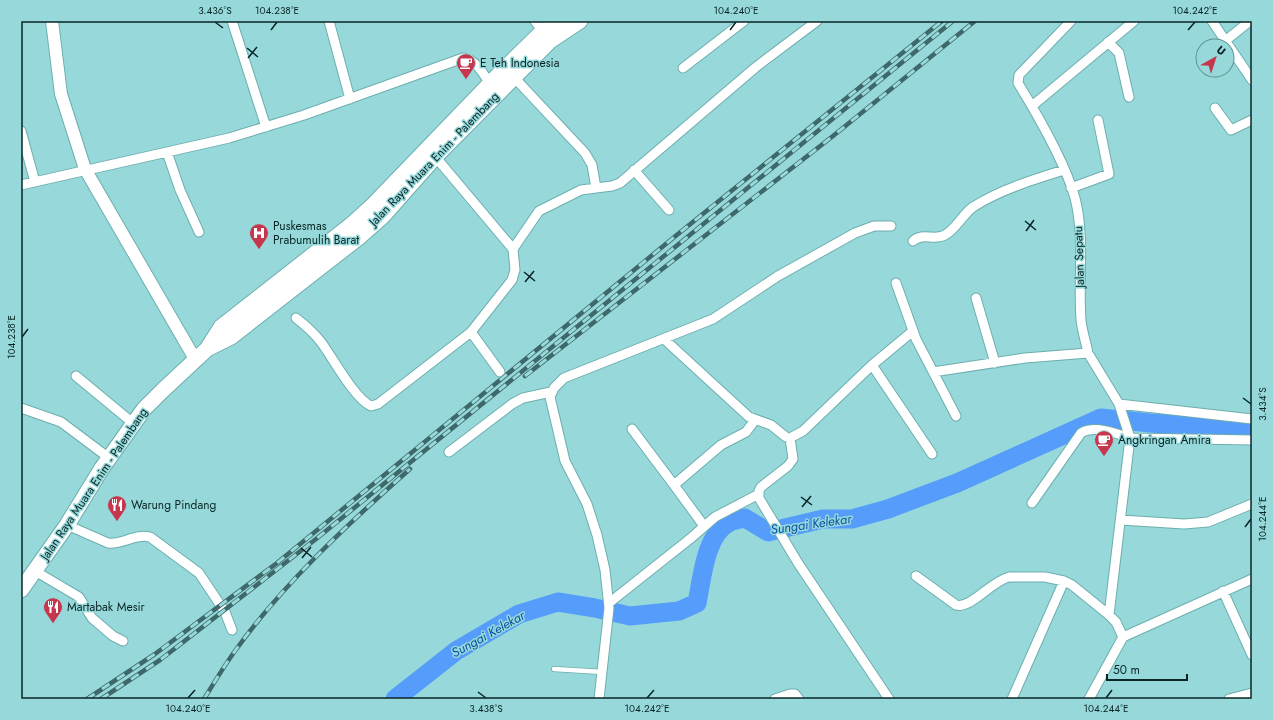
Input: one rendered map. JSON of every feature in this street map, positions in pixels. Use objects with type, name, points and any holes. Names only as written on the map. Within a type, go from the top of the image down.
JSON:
[{"type":"main road","name":"Jalan Raya Muara Enim - Palembang","points":[[26,578],[67,525],[109,458],[153,400],[207,349],[231,337],[358,238],[383,216],[431,152],[510,72],[543,31],[560,21]]},
{"type":"main road","name":"Jalan Raya Muara Enim - Palembang","points":[[543,31],[580,21]]},
{"type":"street","points":[[52,21],[61,94],[85,170],[195,359]]},
{"type":"street","points":[[232,21],[266,127]]},
{"type":"street","points":[[329,21],[350,99]]},
{"type":"street","points":[[683,68],[744,21]]},
{"type":"street","points":[[513,249],[539,211],[581,190],[612,186],[620,182],[756,66],[817,21]]},
{"type":"street","name":"Jalan Sepatu","points":[[1071,21],[1019,75],[1018,83],[1032,106],[1064,170],[1075,198],[1079,229],[1081,321],[1088,353],[1120,406],[1130,437]]},
{"type":"street","points":[[1032,106],[1134,21]]},
{"type":"street","points":[[1212,21],[1223,38]]},
{"type":"street","points":[[1229,38],[1250,21]]},
{"type":"street","points":[[1108,42],[1119,53],[1129,97]]},
{"type":"street","points":[[1235,55],[1252,80]]},
{"type":"street","points":[[21,185],[229,138],[350,99],[463,58],[469,58],[474,62],[494,88]]},
{"type":"street","points":[[510,72],[585,153],[592,165],[596,188]]},
{"type":"street","points":[[1215,108],[1231,130],[1252,120]]},
{"type":"street","points":[[1071,188],[1109,173],[1098,120]]},
{"type":"street","points":[[21,131],[35,182]]},
{"type":"street","points":[[167,152],[180,190],[199,232]]},
{"type":"street","points":[[296,318],[320,340],[346,378],[366,403],[371,406],[378,404],[471,332],[512,280],[515,270],[513,249],[431,152]]},
{"type":"street","points":[[634,170],[669,210]]},
{"type":"street","points":[[913,241],[923,236],[943,236],[951,231],[972,208],[979,203],[1026,182],[1064,170]]},
{"type":"street","points":[[448,452],[512,404],[523,398],[551,392],[564,378],[664,340],[713,319],[778,276],[855,233],[874,226],[891,226]]},
{"type":"street","points":[[896,283],[913,331],[956,416]]},
{"type":"street","points":[[976,298],[995,363]]},
{"type":"street","points":[[664,340],[749,417],[770,425],[786,437],[790,438],[802,432],[872,365],[913,331]]},
{"type":"street","points":[[471,332],[500,372]]},
{"type":"street","points":[[933,372],[1025,358],[1088,353]]},
{"type":"street","points":[[872,365],[932,454]]},
{"type":"street","points":[[76,376],[134,424]]},
{"type":"street","points":[[551,392],[550,397],[565,461],[588,504],[598,535],[605,570],[609,606],[609,622],[600,699]]},
{"type":"street","points":[[1120,406],[1252,419]]},
{"type":"street","points":[[21,408],[54,419],[109,458]]},
{"type":"street","points":[[674,485],[721,445],[746,432],[755,420]]},
{"type":"street","points":[[632,429],[704,526]]},
{"type":"street","points":[[1032,503],[1080,433],[1086,430],[1130,437],[1252,440]]},
{"type":"street","points":[[1109,615],[1130,437]]},
{"type":"street","points":[[790,438],[793,459],[788,466],[761,487],[759,498],[775,522],[798,563],[888,699]]},
{"type":"street","points":[[609,606],[714,517],[759,494]]},
{"type":"street","points":[[1121,520],[1184,524],[1208,522],[1252,504]]},
{"type":"street","points":[[67,525],[108,543],[115,544],[142,536],[150,537],[199,573],[225,612],[232,630]]},
{"type":"street","points":[[916,576],[956,605],[962,607],[967,605],[992,585],[1003,579],[1045,577],[1064,581],[1072,585],[1109,615],[1116,622],[1123,637]]},
{"type":"street","points":[[26,578],[80,597],[92,618],[113,636],[123,641]]},
{"type":"street","points":[[1089,699],[1123,637],[1252,579]]},
{"type":"street","points":[[1012,699],[1064,581]]},
{"type":"street","points":[[1223,591],[1252,655]]},
{"type":"street","points":[[1229,699],[1252,693]]},
{"type":"street","points":[[775,699],[794,694],[799,699]]},
{"type":"lane","points":[[554,669],[603,672]]},
{"type":"waterway","name":"Sungai Kelekar","points":[[395,699],[456,651],[519,614],[558,602],[630,616],[679,611],[697,603],[703,570],[710,547],[715,536],[722,528],[733,521],[745,518],[768,532],[823,519],[852,519],[888,509],[957,483],[1101,418],[1252,430]]},
{"type":"railway","points":[[87,699],[155,654],[277,563],[678,234],[942,21]]},
{"type":"railway","points":[[101,699],[160,660],[316,539],[953,21]]},
{"type":"railway","points":[[525,376],[833,136],[975,21]]},
{"type":"railway","points":[[204,699],[235,651],[273,603],[340,533],[410,469]]},
{"type":"place","name":"E Teh Indonesia","points":[[466,80]]},
{"type":"place","name":"Puskesmas Prabumulih Barat","points":[[259,250]]},
{"type":"place","name":"Angkringan Amira","points":[[1104,457]]},
{"type":"place","name":"Warung Pindang","points":[[117,522]]},
{"type":"place","name":"Martabak Mesir","points":[[53,624]]}]
